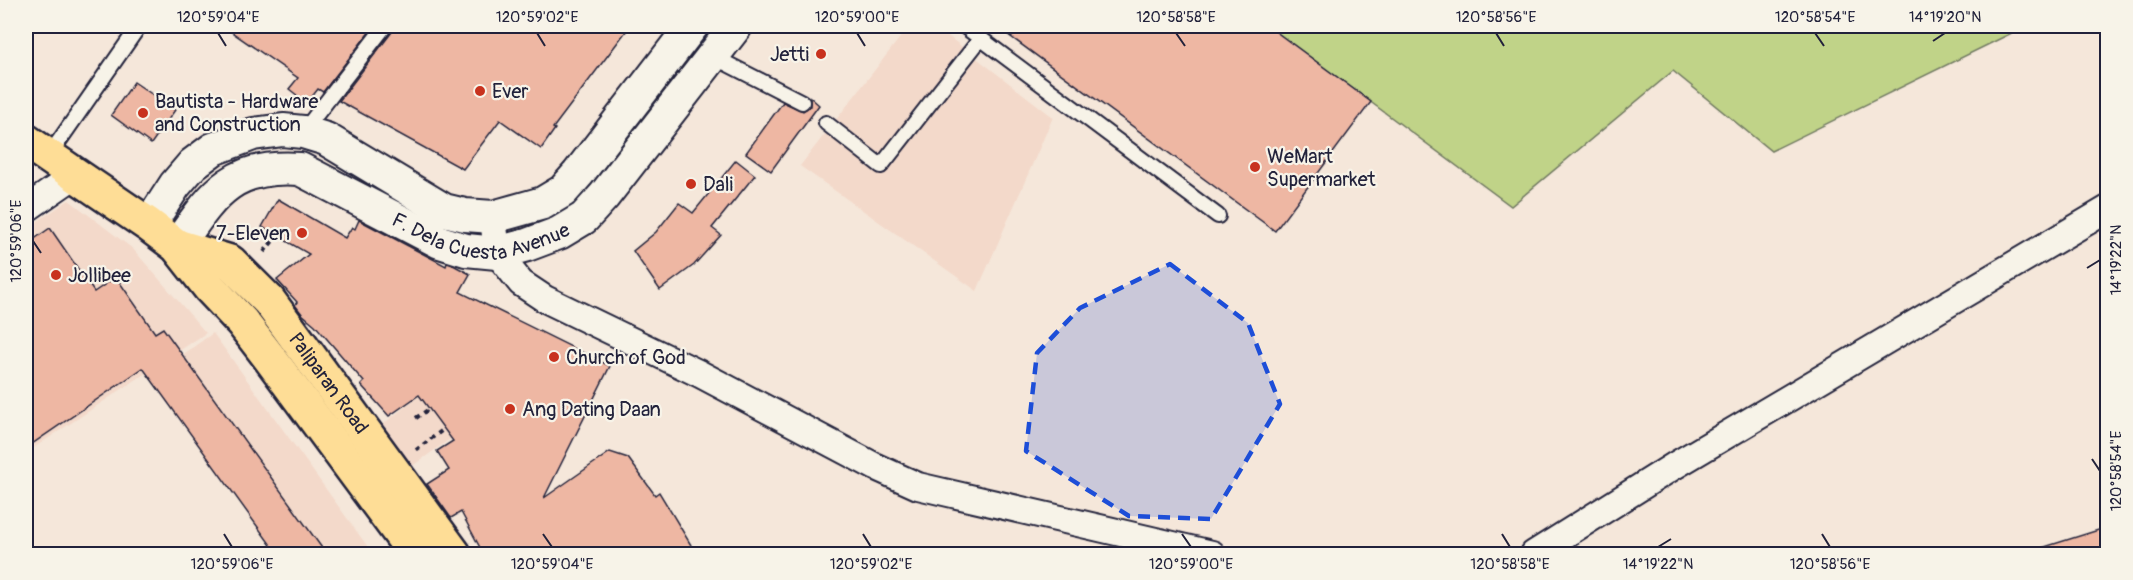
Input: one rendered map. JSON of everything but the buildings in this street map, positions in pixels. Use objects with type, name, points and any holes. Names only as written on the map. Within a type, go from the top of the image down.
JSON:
[{"type":"main road","name":"Paliparan Road","points":[[37,149],[177,246],[269,357],[415,555]]},
{"type":"main road","name":"Paliparan Road","points":[[177,246],[230,262],[268,301],[454,555]]},
{"type":"street","name":"F. Dela Cuesta Avenue","points":[[149,225],[193,164],[213,149],[253,134],[283,130],[303,132],[326,139],[444,210],[465,215],[493,217],[543,203],[563,191],[692,26]]},
{"type":"street","name":"F. Dela Cuesta Avenue","points":[[177,246],[203,209],[218,193],[236,179],[256,170],[277,167],[300,169],[440,242],[466,250],[497,253],[559,233],[584,218],[604,196],[736,26]]},
{"type":"street","points":[[26,209],[75,175]]},
{"type":"street","points":[[1534,555],[1674,466],[2108,208]]},
{"type":"street","points":[[493,217],[497,253],[520,283],[545,299],[700,374],[876,468],[918,486],[1212,555]]},
{"type":"lane","points":[[37,149],[139,26]]},
{"type":"lane","points":[[303,132],[385,26]]},
{"type":"lane","points":[[964,26],[1218,216]]},
{"type":"lane","points":[[826,123],[881,166],[981,38]]},
{"type":"lane","points":[[712,56],[802,102]]},
{"type":"path","points":[[416,418],[429,409]]},
{"type":"path","points":[[431,439],[444,429]]},
{"type":"highlighted area","points":[[1170,264],[1248,323],[1280,404],[1211,519],[1129,516],[1026,451],[1037,353],[1080,308]]},
{"type":"shaded area","points":[[909,26],[935,26],[1053,117],[977,291],[800,166]]},
{"type":"shaded area","points":[[69,200],[133,249],[206,333],[26,453],[26,229]]},
{"type":"shaded area","points":[[213,333],[373,554],[278,554],[150,378]]},
{"type":"shaded area","points":[[420,395],[484,415],[408,469],[377,429]]},
{"type":"green space","points":[[1268,26],[2026,26],[1771,151],[1673,71],[1511,206]]},
{"type":"place","name":"Jetti","points":[[821,54]]},
{"type":"place","name":"Ever","points":[[480,91]]},
{"type":"place","name":"Bautista - Hardware and Construction","points":[[143,113]]},
{"type":"place","name":"WeMart Supermarket","points":[[1255,167]]},
{"type":"place","name":"Dali","points":[[691,184]]},
{"type":"place","name":"7-Eleven","points":[[302,233]]},
{"type":"place","name":"Jollibee","points":[[56,275]]},
{"type":"place","name":"Church of God","points":[[554,357]]},
{"type":"place","name":"Ang Dating Daan","points":[[510,409]]}]
